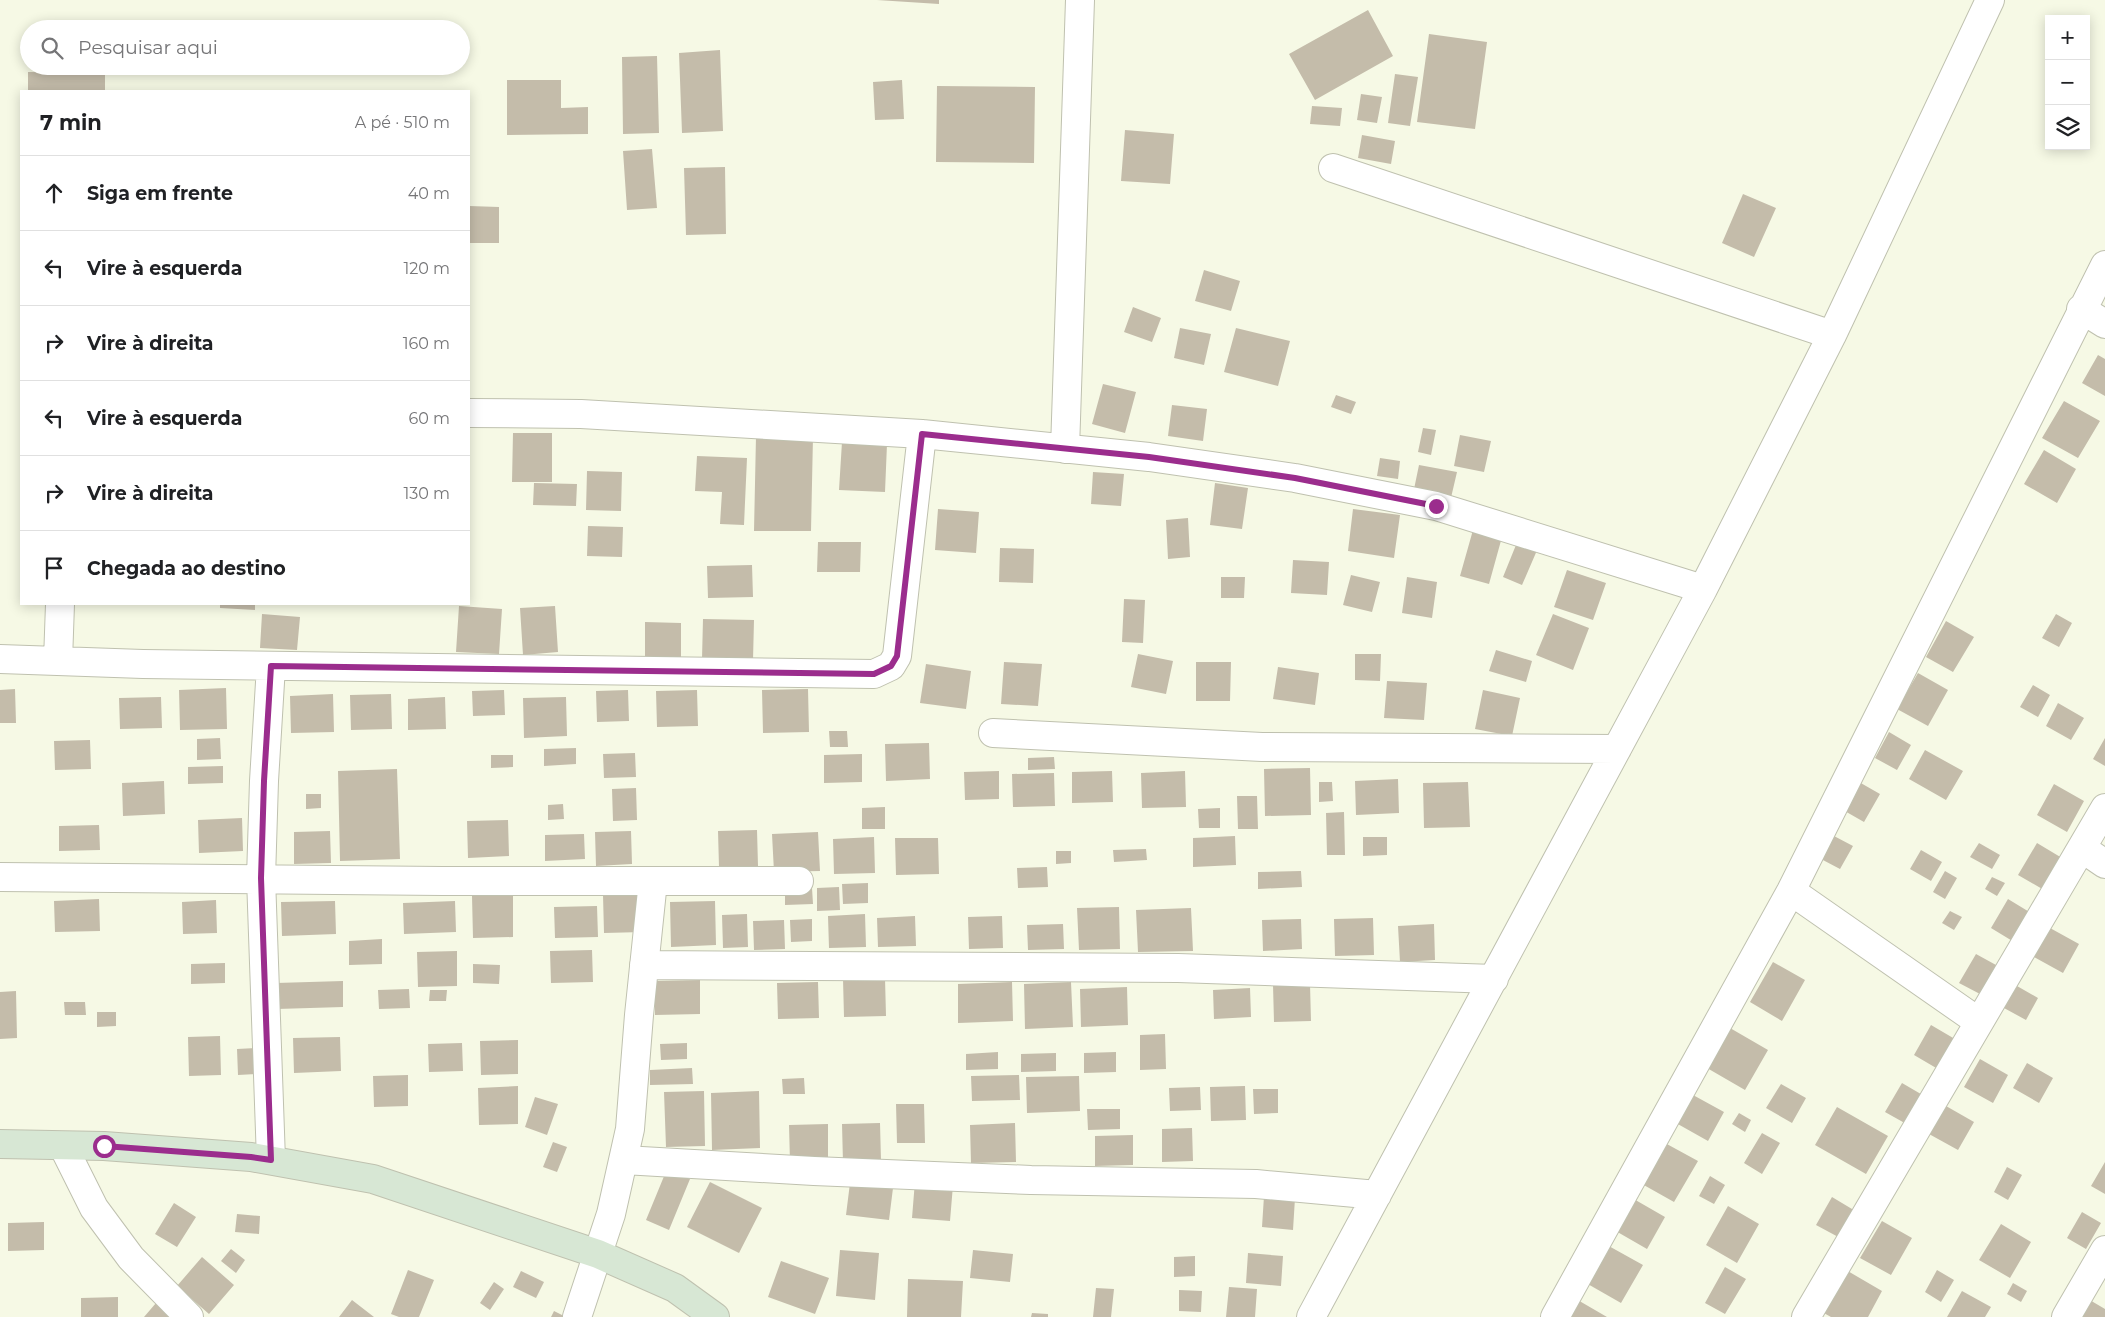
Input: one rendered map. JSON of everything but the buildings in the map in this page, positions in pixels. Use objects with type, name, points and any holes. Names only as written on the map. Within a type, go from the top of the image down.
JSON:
[{"type":"main road","points":[[0,1144],[104,1146],[251,1157],[374,1179],[598,1254],[674,1288],[715,1317]]},
{"type":"street","points":[[1065,449],[1080,0]]},
{"type":"street","points":[[1311,1317],[1703,589],[1832,334],[1990,0]]},
{"type":"street","points":[[1333,168],[1832,334]]},
{"type":"street","points":[[1555,1317],[1791,891],[2081,309],[2105,265]]},
{"type":"street","points":[[2081,309],[2105,324]]},
{"type":"street","points":[[470,413],[581,414],[922,434],[1149,457],[1295,478],[1436,506],[1703,589]]},
{"type":"street","points":[[0,660],[271,666],[874,674],[891,666],[897,656],[922,434]]},
{"type":"street","points":[[58,661],[60,605]]},
{"type":"street","points":[[271,666],[264,781],[261,878],[271,1160]]},
{"type":"street","points":[[993,733],[1262,747],[1618,749]]},
{"type":"street","points":[[1806,1317],[2083,849],[2105,808]]},
{"type":"street","points":[[2083,849],[2105,864]]},
{"type":"street","points":[[0,877],[442,881],[799,880]]},
{"type":"street","points":[[577,1317],[611,1214],[630,1129],[653,881]]},
{"type":"street","points":[[1791,891],[1979,1022]]},
{"type":"street","points":[[644,965],[1178,968],[1494,979]]},
{"type":"street","points":[[63,1146],[94,1208],[131,1258],[189,1317]]},
{"type":"street","points":[[624,1160],[1021,1180],[1256,1184],[1377,1195]]},
{"type":"street","points":[[2066,1317],[2105,1250]]},
{"type":"route","points":[[104,1146],[271,1160],[261,878],[264,781],[271,666],[764,671],[874,674],[891,666],[897,656],[922,434],[1149,457],[1295,478],[1436,506]]}]
